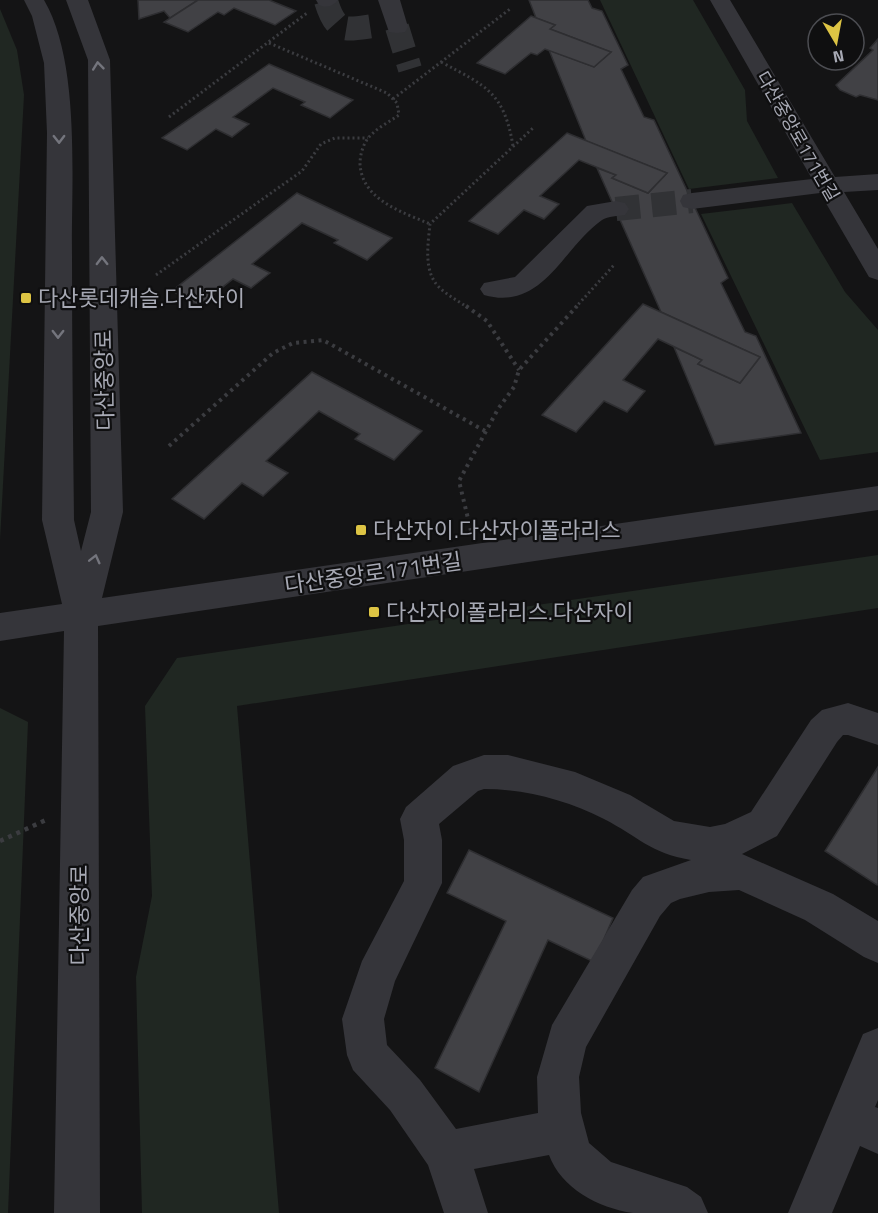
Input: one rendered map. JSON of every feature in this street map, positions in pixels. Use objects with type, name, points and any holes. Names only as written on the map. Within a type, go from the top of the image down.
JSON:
[{"type":"street","name":"다산중앙로","points":[[34,0],[43,16],[55,63],[59,133],[58,520],[81,616]]},
{"type":"street","name":"다산중앙로","points":[[77,0],[99,60],[107,512],[81,616],[77,1213]]},
{"type":"street","points":[[389,0],[397,27]]},
{"type":"street","name":"다산중앙로171번길","points":[[720,0],[878,271]]},
{"type":"street","points":[[692,201],[826,185],[878,182]]},
{"type":"street","points":[[494,289],[523,285],[596,212],[616,209]]},
{"type":"street","name":"다산중앙로171번길","points":[[0,627],[878,498]]},
{"type":"street","points":[[735,857],[737,840],[764,824],[824,731],[834,721],[848,719],[878,729]]},
{"type":"street","points":[[466,1213],[446,1153],[405,1095],[368,1055],[363,1019],[376,975],[423,883],[423,840],[419,819],[430,807],[466,778],[484,772],[508,772],[562,784],[617,807],[668,838],[710,845],[735,857],[878,943]]},
{"type":"street","points":[[685,1213],[671,1203],[598,1180],[571,1156],[559,1113],[558,1077],[567,1040],[646,903],[657,890],[709,874],[735,857]]},
{"type":"street","points":[[810,1213],[864,1124],[878,1049]]},
{"type":"street","points":[[446,1153],[563,1130]]},
{"type":"path","points":[[170,117],[320,2]]},
{"type":"path","points":[[393,99],[510,9]]},
{"type":"path","points":[[269,43],[387,93],[397,103],[399,115],[368,138],[361,152],[359,168],[362,181],[373,195],[395,209],[430,224]]},
{"type":"path","points":[[441,62],[491,91],[504,107],[510,121],[513,147]]},
{"type":"path","points":[[519,370],[487,321],[438,287],[429,267],[428,250],[430,224],[533,128]]},
{"type":"path","points":[[156,275],[302,171],[314,149],[326,140],[345,136],[368,138]]},
{"type":"path","points":[[478,557],[459,481],[486,431],[514,387],[519,370],[614,265]]},
{"type":"path","points":[[169,446],[273,353],[293,343],[323,340],[486,431]]},
{"type":"path","points":[[0,842],[80,804]]},
{"type":"shaded area","points":[[600,0],[693,0],[745,90],[747,121],[778,178],[689,189]]},
{"type":"shaded area","points":[[0,9],[17,50],[24,95],[0,540]]},
{"type":"shaded area","points":[[792,203],[845,292],[878,330],[878,452],[820,460],[701,214]]},
{"type":"shaded area","points":[[878,555],[878,608],[237,706],[279,1213],[142,1213],[136,977],[152,896],[145,706],[177,658]]},
{"type":"shaded area","points":[[0,708],[28,722],[8,1213],[0,1213]]},
{"type":"building","points":[[138,0],[198,0],[170,18],[164,11],[139,19]]},
{"type":"building","points":[[198,0],[269,0],[296,11],[275,25],[234,8],[224,15],[218,12],[188,32],[164,22]]},
{"type":"building","points":[[529,0],[588,0],[592,8],[602,11],[628,65],[621,69],[644,117],[654,120],[728,278],[721,283],[745,332],[756,336],[801,433],[715,445],[674,347],[702,360],[698,364],[740,383],[760,357],[661,312],[597,168],[616,175],[612,178],[648,193],[667,173],[586,141],[549,50],[594,67],[611,52],[550,29],[555,25],[536,18]]},
{"type":"building","points":[[531,16],[555,25],[550,29],[611,52],[594,67],[545,49],[537,55],[531,53],[505,74],[477,63]]},
{"type":"building","points":[[878,39],[878,100],[860,95],[856,97],[840,90],[836,85],[850,72],[866,72],[866,57],[873,50],[870,48]]},
{"type":"building","points":[[269,64],[353,100],[330,118],[301,105],[305,102],[273,88],[233,117],[249,124],[232,137],[216,129],[187,150],[162,138]]},
{"type":"building","points":[[567,133],[667,173],[648,193],[612,178],[616,175],[579,160],[540,196],[559,204],[544,219],[524,210],[498,234],[469,221]]},
{"type":"building","points":[[297,193],[392,238],[367,260],[334,243],[338,240],[302,223],[252,264],[270,273],[251,288],[233,279],[199,306],[172,291]]},
{"type":"building","points":[[643,304],[760,357],[740,383],[698,364],[702,360],[658,339],[623,380],[645,391],[627,412],[604,401],[576,432],[542,415]]},
{"type":"building","points":[[312,372],[422,431],[394,460],[355,439],[360,434],[319,411],[266,461],[288,473],[263,496],[242,483],[204,519],[172,499]]},
{"type":"building","points":[[878,767],[878,883],[877,885],[825,851]]},
{"type":"building","points":[[469,850],[613,918],[594,962],[548,940],[479,1092],[435,1068],[506,921],[447,893]]},
{"type":"tunnel","points":[[326,1],[334,20],[345,28],[380,25]]},
{"type":"tunnel","points":[[397,27],[410,69]]},
{"type":"tunnel","points":[[616,209],[692,201]]},
{"type":"place","name":"다산롯데캐슬.다산자이","points":[[26,298]]},
{"type":"place","name":"다산자이.다산자이폴라리스","points":[[361,530]]},
{"type":"place","name":"다산자이폴라리스.다산자이","points":[[374,612]]}]
